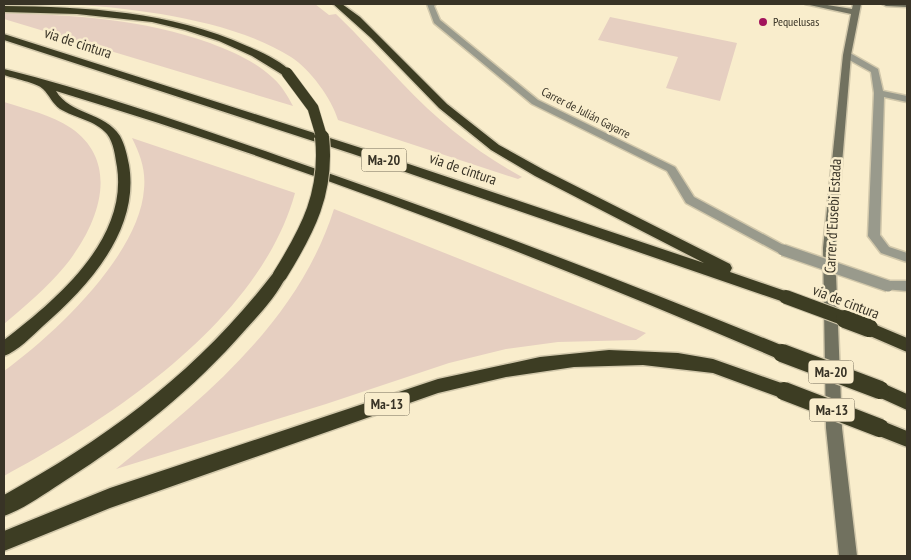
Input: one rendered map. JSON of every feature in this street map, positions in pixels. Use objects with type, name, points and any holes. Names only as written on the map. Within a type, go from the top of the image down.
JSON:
[{"type":"highway","points":[[337,4],[369,32],[450,114],[497,149],[537,172],[645,225],[764,288]]},
{"type":"highway","points":[[4,9],[54,9],[111,13],[201,32],[251,50],[287,73],[303,92],[315,113],[322,135],[323,163],[320,193],[311,223],[267,294],[226,342],[174,390],[92,452],[38,487],[4,506]]},
{"type":"highway","name":"via de cintura","points":[[4,37],[339,145],[518,207],[764,288],[869,328],[907,345]]},
{"type":"highway","name":"Ma-20","points":[[4,72],[165,121],[406,206],[657,300],[782,354],[880,390],[907,402]]},
{"type":"highway","points":[[4,349],[48,313],[78,284],[109,238],[120,214],[126,193],[126,173],[123,160],[110,131],[57,101],[46,85]]},
{"type":"highway","name":"Ma-13","points":[[4,541],[110,498],[429,389],[485,373],[569,359],[652,358],[714,366],[907,439]]},
{"type":"main road","points":[[809,4],[857,8]]},
{"type":"main road","points":[[886,4],[907,5]]},
{"type":"main road","name":"Carrer d'Eusebi Estada","points":[[848,556],[834,428],[829,248],[837,151],[848,55],[857,8]]},
{"type":"street","name":"Carrer de Julián Gayarre","points":[[432,4],[430,5],[437,21],[535,102],[670,169],[690,200],[783,250],[888,286],[907,286]]},
{"type":"street","points":[[848,55],[875,71],[879,93],[874,236],[885,250],[907,258]]},
{"type":"street","points":[[879,93],[907,99]]},
{"type":"shaded area","points":[[67,4],[315,4],[329,15],[336,14],[416,97],[458,135],[522,177],[518,179],[338,120],[326,94],[306,69],[291,57],[268,44],[213,25],[183,18],[123,9]]},
{"type":"shaded area","points":[[4,13],[82,17],[134,23],[159,28],[210,43],[243,58],[266,72],[282,87],[293,106],[4,19]]},
{"type":"shaded area","points":[[610,17],[737,43],[720,101],[666,88],[678,57],[598,40]]},
{"type":"shaded area","points":[[4,102],[64,123],[87,143],[96,159],[100,177],[100,196],[95,215],[87,233],[65,266],[51,282],[4,324]]},
{"type":"shaded area","points":[[132,138],[295,193],[277,239],[250,282],[217,323],[178,360],[135,394],[91,425],[4,476],[4,371],[24,356],[69,315],[111,266],[127,240],[139,214],[144,189],[142,162]]},
{"type":"shaded area","points":[[334,209],[646,333],[636,340],[558,342],[506,349],[449,363],[326,404],[116,469],[215,385],[273,322],[297,287],[318,250]]},
{"type":"place","name":"Pequelusas","points":[[763,22]]}]
